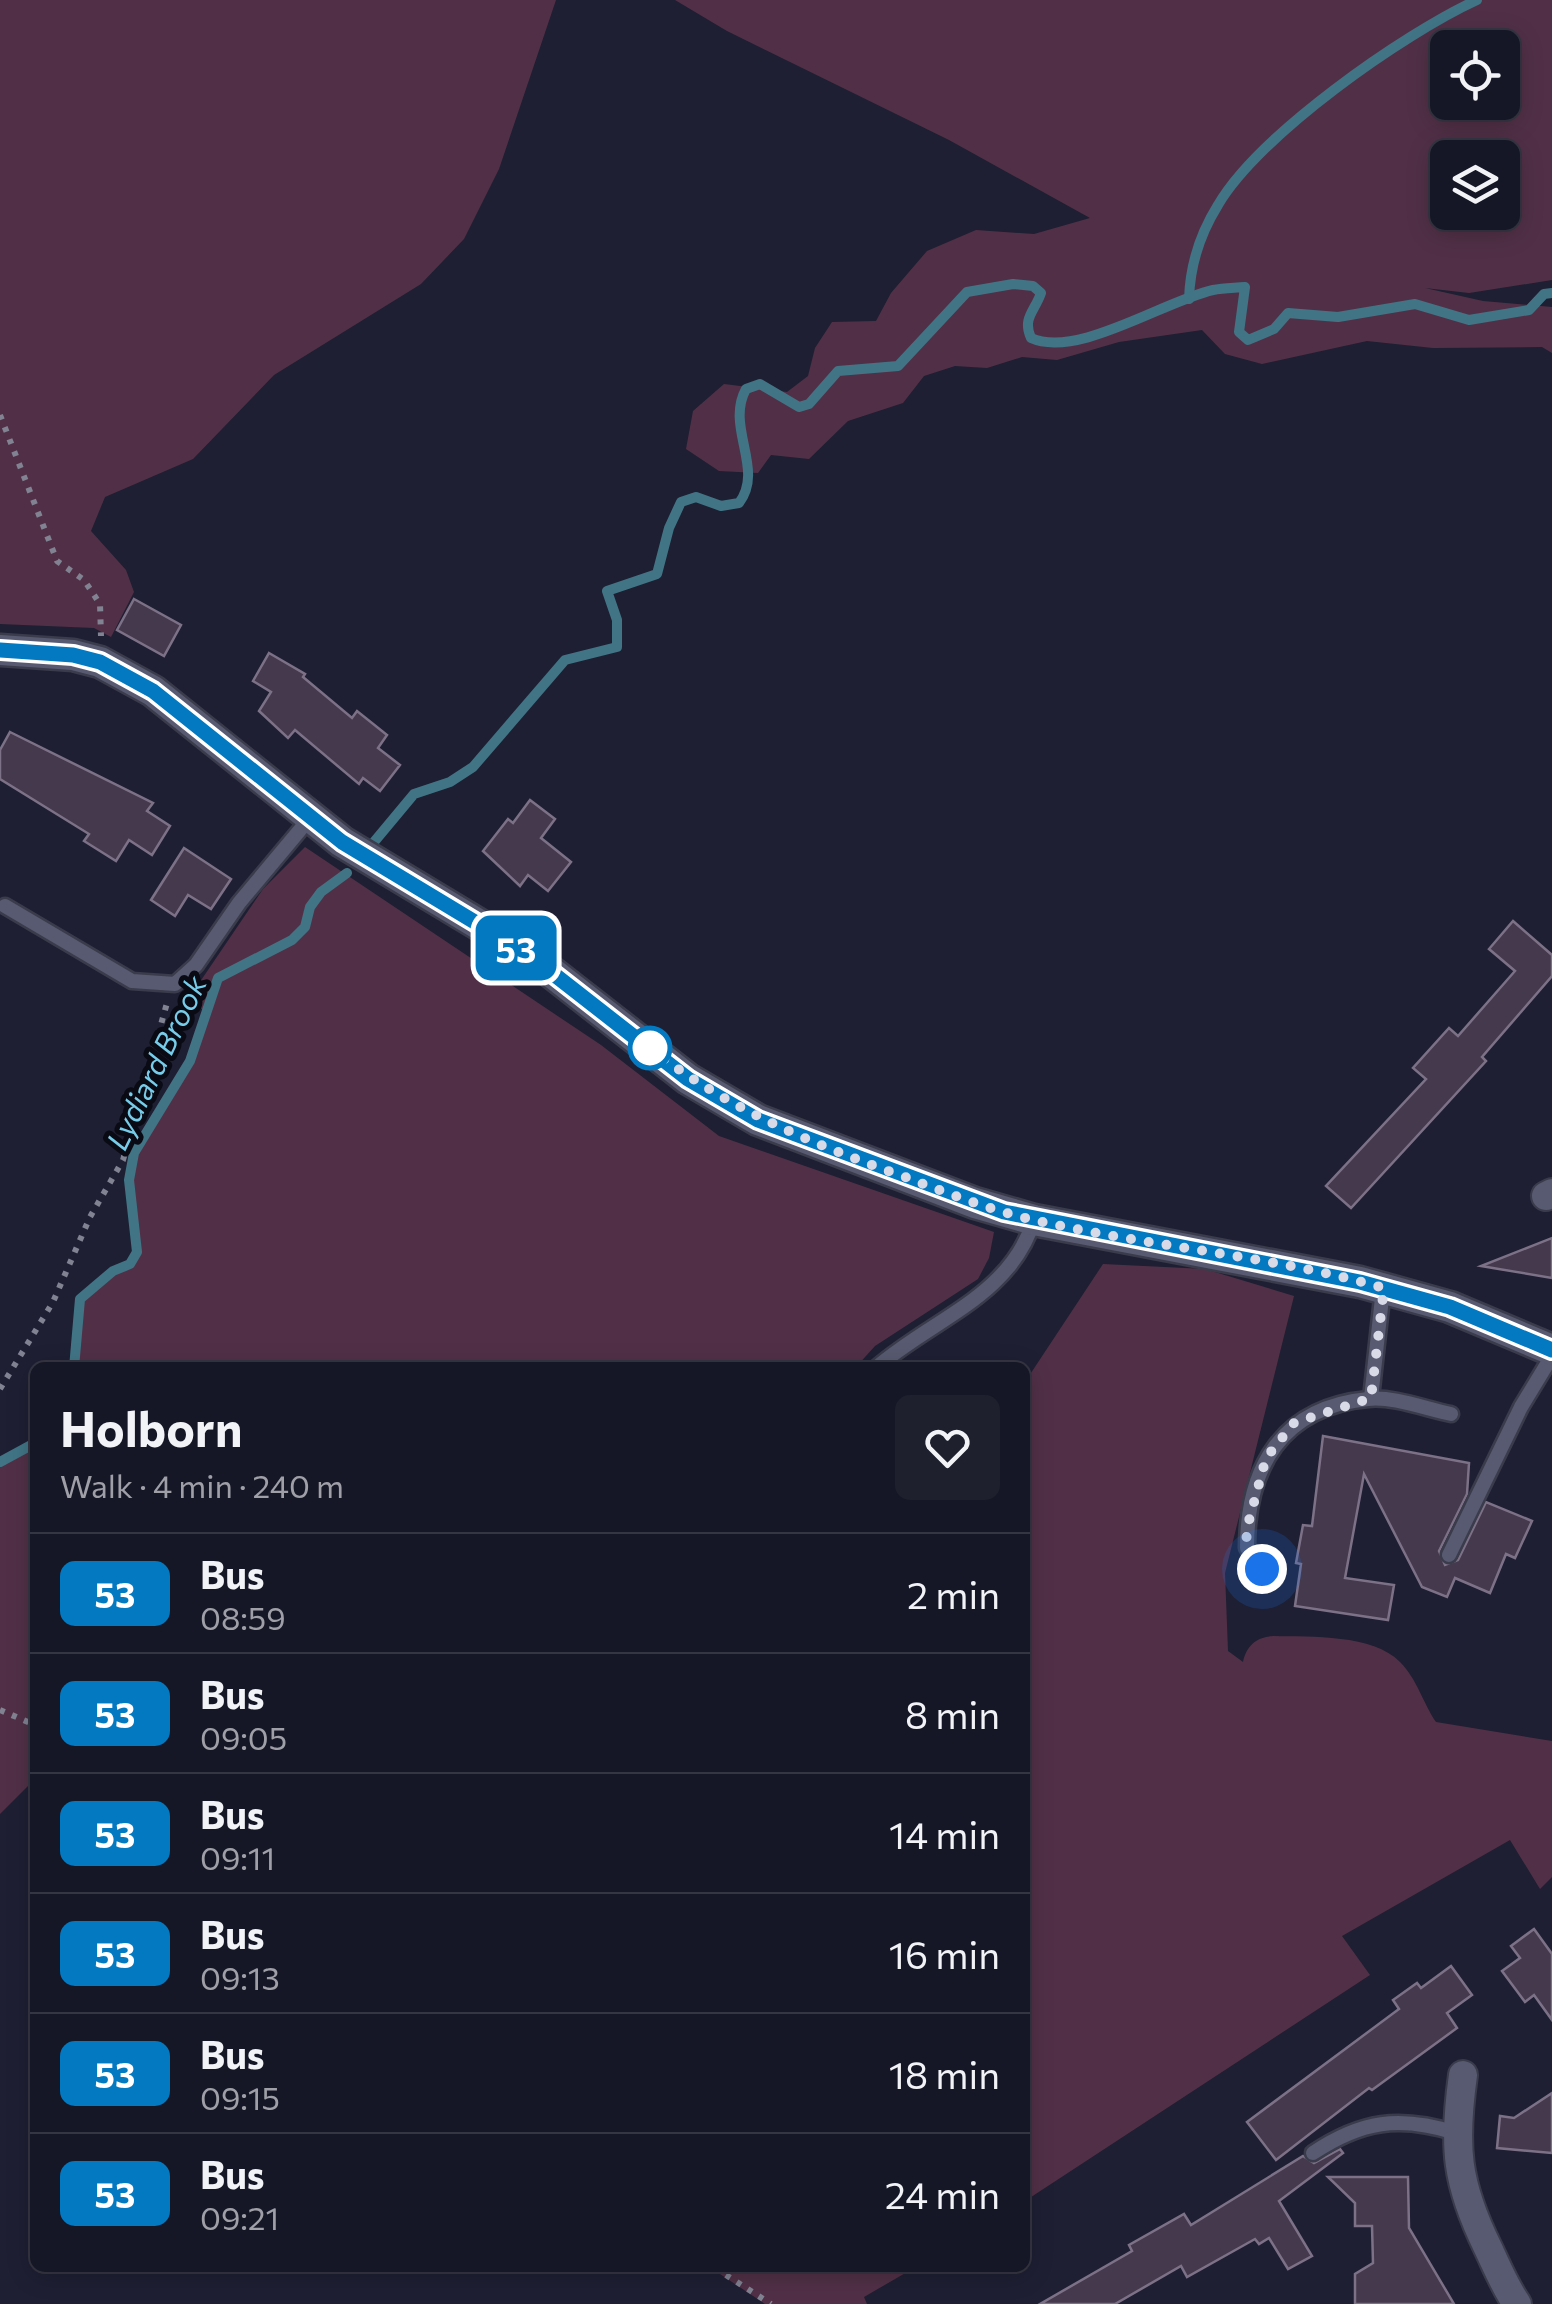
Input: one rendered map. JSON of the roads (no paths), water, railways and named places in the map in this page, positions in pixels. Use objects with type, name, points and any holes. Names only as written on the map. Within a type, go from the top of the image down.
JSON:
[{"type":"street","points":[[0,650],[73,655],[100,662],[153,691],[310,818],[528,954],[688,1079],[758,1120],[974,1203],[1034,1220],[1287,1265],[1384,1288],[1450,1307],[1552,1353]]},
{"type":"street","points":[[1463,2075],[1456,2132],[1459,2177],[1474,2220],[1517,2304]]},
{"type":"lane","points":[[4,906],[132,980],[175,984],[196,965],[239,903],[310,818]]},
{"type":"lane","points":[[883,1362],[904,1343],[984,1294],[1020,1257],[1034,1220]]},
{"type":"lane","points":[[1371,1398],[1384,1288]]},
{"type":"lane","points":[[1448,1555],[1552,1353]]},
{"type":"lane","points":[[1275,1578],[1246,1548],[1250,1511],[1266,1458],[1294,1423],[1371,1398],[1452,1414]]},
{"type":"lane","points":[[1313,2153],[1360,2126],[1414,2125],[1456,2132]]},
{"type":"waterway","points":[[1189,299],[1194,262],[1212,216],[1238,177],[1265,148],[1373,61],[1477,0]]},
{"type":"waterway","name":"Lydiard Brook","points":[[374,842],[414,794],[450,782],[473,767],[565,660],[617,647],[617,620],[607,591],[657,574],[669,528],[681,502],[696,497],[721,506],[739,503],[748,476],[740,418],[746,389],[760,384],[799,407],[809,404],[838,371],[898,366],[967,292],[1013,284],[1033,286],[1041,293],[1029,320],[1029,331],[1031,338],[1050,342],[1096,335],[1193,296],[1225,288],[1245,287],[1239,332],[1248,340],[1274,329],[1288,313],[1338,317],[1415,304],[1469,320],[1529,310],[1544,294],[1552,293]]},
{"type":"waterway","name":"Lydiard Brook","points":[[75,1362],[80,1299],[113,1271],[130,1264],[137,1252],[129,1180],[134,1153],[190,1061],[218,978],[292,940],[305,927],[310,907],[321,892],[347,873]]},
{"type":"waterway","name":"Lydiard Brook","points":[[0,1462],[30,1446]]}]
